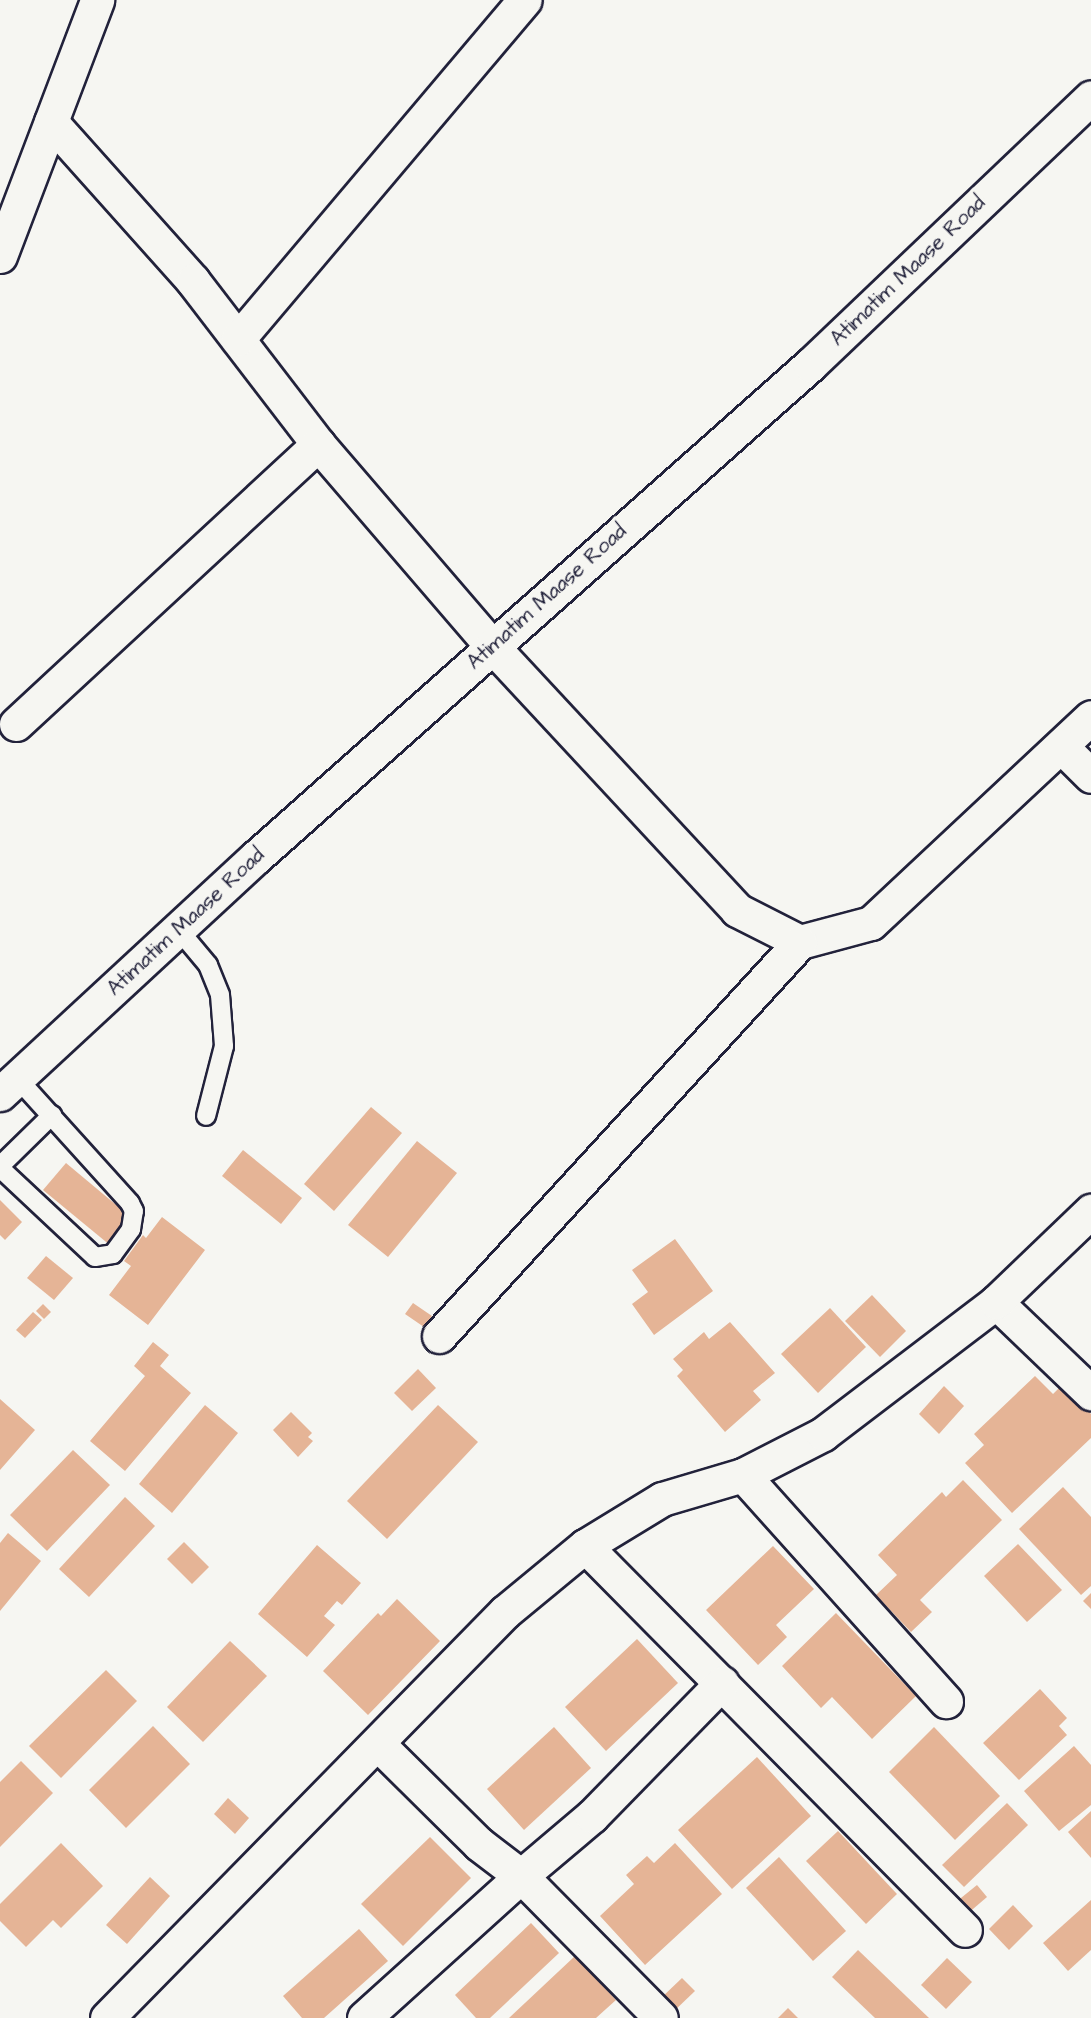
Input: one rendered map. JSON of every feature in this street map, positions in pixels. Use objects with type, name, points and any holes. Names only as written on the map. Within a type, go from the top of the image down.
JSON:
[{"type":"street","points":[[0,256],[97,0]]},
{"type":"street","points":[[238,339],[524,0]]},
{"type":"street","name":"Atimatim Maase Road","points":[[9,1086],[178,929],[810,364],[1090,101]]},
{"type":"street","points":[[51,122],[193,280],[318,444],[492,646],[737,910],[800,942]]},
{"type":"street","points":[[16,724],[318,444]]},
{"type":"street","points":[[440,1336],[800,942],[871,923],[1091,717]]},
{"type":"street","points":[[1061,746],[1091,776]]},
{"type":"street","points":[[107,2018],[505,1612],[585,1546],[662,1499],[743,1475],[823,1434],[996,1302],[1091,1211]]},
{"type":"street","points":[[996,1302],[1091,1393]]},
{"type":"street","points":[[743,1475],[946,1701]]},
{"type":"street","points":[[585,1546],[965,1930]]},
{"type":"street","points":[[364,2018],[521,1876],[592,1816],[722,1683]]},
{"type":"street","points":[[378,1744],[479,1844],[521,1876],[661,2018]]},
{"type":"lane","points":[[178,929],[208,965],[220,995],[224,1046],[206,1116]]},
{"type":"lane","points":[[9,1086],[52,1115],[113,1181],[134,1211],[131,1229],[112,1254],[100,1258],[90,1254],[0,1167],[52,1115]]},
{"type":"building","points":[[371,1107],[402,1133],[334,1211],[304,1184]]},
{"type":"building","points":[[417,1141],[457,1173],[388,1257],[348,1225]]},
{"type":"building","points":[[243,1150],[302,1198],[281,1224],[222,1176]]},
{"type":"building","points":[[66,1163],[133,1219],[111,1246],[43,1190]]},
{"type":"building","points":[[0,1200],[22,1222],[5,1240],[0,1235]]},
{"type":"building","points":[[162,1217],[205,1250],[148,1325],[109,1295],[131,1266],[124,1261],[143,1235],[146,1238]]},
{"type":"building","points":[[675,1239],[713,1291],[654,1335],[632,1304],[648,1292],[632,1270]]},
{"type":"building","points":[[46,1256],[73,1278],[54,1300],[27,1278]]},
{"type":"building","points":[[872,1295],[906,1331],[880,1357],[845,1321]]},
{"type":"building","points":[[413,1303],[432,1316],[424,1327],[405,1314]]},
{"type":"building","points":[[43,1304],[51,1312],[44,1319],[36,1311]]},
{"type":"building","points":[[830,1308],[866,1347],[818,1393],[781,1354]]},
{"type":"building","points":[[33,1312],[42,1320],[25,1338],[16,1330]]},
{"type":"building","points":[[730,1322],[775,1373],[753,1391],[761,1400],[725,1432],[677,1376],[683,1370],[673,1359],[704,1332],[709,1339]]},
{"type":"building","points":[[153,1342],[169,1355],[160,1366],[191,1393],[125,1471],[90,1441],[145,1376],[134,1366]]},
{"type":"building","points":[[418,1369],[436,1388],[412,1411],[394,1393]]},
{"type":"building","points":[[1035,1376],[1053,1394],[1063,1384],[1091,1414],[1091,1438],[1012,1513],[965,1463],[984,1445],[974,1434]]},
{"type":"building","points":[[944,1386],[964,1406],[939,1434],[919,1414]]},
{"type":"building","points":[[0,1399],[35,1430],[0,1470]]},
{"type":"building","points":[[205,1405],[238,1433],[172,1513],[139,1484]]},
{"type":"building","points":[[438,1405],[478,1442],[387,1539],[347,1501]]},
{"type":"building","points":[[291,1412],[312,1433],[308,1437],[313,1441],[298,1457],[273,1430]]},
{"type":"building","points":[[73,1450],[110,1485],[47,1551],[10,1515]]},
{"type":"building","points":[[963,1480],[1002,1520],[920,1600],[932,1612],[911,1632],[876,1595],[897,1575],[878,1555],[942,1492],[946,1497]]},
{"type":"building","points":[[1063,1487],[1091,1517],[1091,1586],[1081,1595],[1019,1529]]},
{"type":"building","points":[[125,1497],[155,1526],[89,1597],[59,1569]]},
{"type":"building","points":[[8,1533],[41,1561],[0,1611],[0,1543]]},
{"type":"building","points":[[184,1542],[209,1567],[192,1584],[167,1559]]},
{"type":"building","points":[[1018,1544],[1062,1590],[1027,1622],[984,1576]]},
{"type":"building","points":[[317,1545],[361,1583],[342,1605],[337,1601],[324,1616],[335,1625],[307,1657],[258,1614]]},
{"type":"building","points":[[773,1546],[814,1589],[776,1625],[787,1637],[758,1665],[706,1610]]},
{"type":"building","points":[[1091,1593],[1091,1609],[1083,1601]]},
{"type":"building","points":[[397,1599],[440,1641],[368,1715],[323,1671],[378,1613],[381,1616]]},
{"type":"building","points":[[836,1613],[916,1696],[872,1739],[832,1697],[821,1708],[782,1666]]},
{"type":"building","points":[[637,1639],[678,1683],[606,1751],[565,1707]]},
{"type":"building","points":[[230,1641],[267,1676],[203,1742],[167,1707]]},
{"type":"building","points":[[106,1670],[137,1701],[61,1778],[29,1746]]},
{"type":"building","points":[[1040,1689],[1067,1718],[1059,1726],[1067,1735],[1019,1780],[983,1743]]},
{"type":"building","points":[[153,1726],[190,1764],[126,1828],[89,1790]]},
{"type":"building","points":[[554,1727],[591,1768],[524,1830],[487,1789]]},
{"type":"building","points":[[934,1727],[1000,1796],[955,1840],[889,1772]]},
{"type":"building","points":[[1074,1746],[1091,1765],[1091,1805],[1059,1831],[1024,1791]]},
{"type":"building","points":[[757,1757],[811,1816],[732,1889],[678,1830]]},
{"type":"building","points":[[21,1761],[53,1793],[0,1847],[0,1782]]},
{"type":"building","points":[[228,1798],[249,1818],[235,1834],[214,1814]]},
{"type":"building","points":[[1007,1803],[1028,1825],[964,1887],[942,1865]]},
{"type":"building","points":[[1091,1811],[1091,1858],[1068,1832]]},
{"type":"building","points":[[838,1831],[897,1894],[866,1924],[806,1861]]},
{"type":"building","points":[[430,1837],[471,1878],[403,1946],[361,1904]]},
{"type":"building","points":[[61,1843],[103,1886],[61,1928],[53,1920],[26,1947],[0,1921],[0,1904]]},
{"type":"building","points":[[675,1843],[722,1894],[645,1965],[600,1916],[634,1884],[626,1875],[647,1856],[654,1863]]},
{"type":"building","points":[[779,1857],[846,1931],[813,1961],[746,1888]]},
{"type":"building","points":[[150,1877],[170,1896],[127,1944],[106,1925]]},
{"type":"building","points":[[977,1885],[987,1897],[966,1915],[956,1902]]},
{"type":"building","points":[[1091,1900],[1091,1950],[1068,1971],[1043,1943]]},
{"type":"building","points":[[1013,1905],[1033,1926],[1009,1950],[989,1929]]},
{"type":"building","points":[[531,1923],[559,1953],[490,2018],[476,2018],[455,1995]]},
{"type":"building","points":[[359,1929],[388,1961],[324,2018],[302,2018],[283,1996]]},
{"type":"building","points":[[858,1950],[929,2018],[875,2018],[832,1977]]},
{"type":"building","points":[[575,1956],[616,2000],[596,2018],[509,2018]]},
{"type":"building","points":[[947,1958],[972,1982],[946,2009],[921,1985]]},
{"type":"building","points":[[682,1978],[695,1991],[672,2013],[660,1999]]},
{"type":"building","points":[[788,2008],[798,2018],[778,2018]]}]
